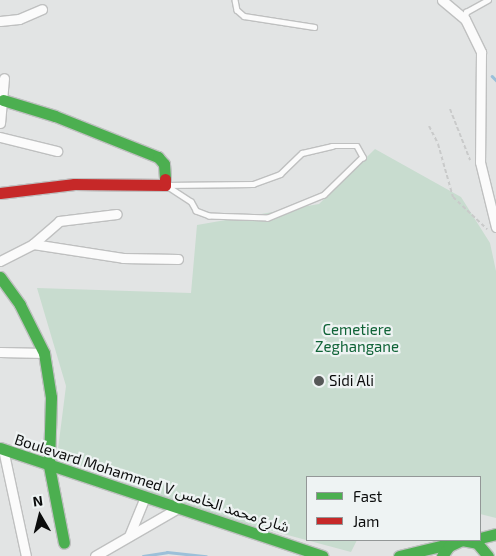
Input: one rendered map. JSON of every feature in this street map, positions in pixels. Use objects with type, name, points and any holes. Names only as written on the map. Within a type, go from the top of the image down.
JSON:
[{"type":"street","points":[[442,0],[465,19],[482,58],[480,162],[493,229]]},
{"type":"street","points":[[0,21],[19,19],[42,9]]},
{"type":"street","points":[[0,123],[4,78]]},
{"type":"street","points":[[0,193],[74,184],[165,185],[164,164],[158,157],[55,116],[3,100]]},
{"type":"street","points":[[0,137],[58,151]]},
{"type":"street","points":[[0,261],[33,244],[59,221],[117,214]]},
{"type":"street","points":[[33,244],[123,258],[178,258]]},
{"type":"street","points":[[0,277],[20,304],[44,354],[50,397],[50,466],[64,543]]},
{"type":"street","points":[[0,352],[44,354]]},
{"type":"street","points":[[1,449],[26,556]]},
{"type":"street","name":"Boulevard Mohammed V شارع محمد الخامس","points":[[1,449],[322,556]]},
{"type":"street","points":[[129,536],[145,497]]},
{"type":"street","points":[[95,556],[178,508]]},
{"type":"street","points":[[481,538],[496,534]]},
{"type":"street","points":[[400,556],[462,541]]},
{"type":"street","points":[[473,541],[483,547],[488,556]]},
{"type":"street","points":[[442,556],[454,542]]},
{"type":"lane","points":[[235,0],[237,10],[244,16],[314,27]]},
{"type":"lane","points":[[465,19],[466,12],[488,0]]},
{"type":"lane","points":[[332,146],[357,146],[363,158],[324,195],[268,218],[209,216],[196,210],[191,202],[165,185],[253,184],[280,174],[302,153],[332,146]]},
{"type":"path","points":[[450,109],[472,163]]},
{"type":"path","points":[[429,126],[438,144],[453,197],[493,229]]},
{"type":"green space","name":"Cemetiere Zeghangane","points":[[375,149],[461,197],[490,243],[496,271],[496,518],[481,514],[481,476],[306,476],[306,540],[209,514],[57,457],[66,386],[37,288],[191,293],[197,225],[319,204]]},
{"type":"green space","name":"Cemetiere Zeghangane","points":[[310,541],[356,541],[351,552]]},
{"type":"waterway","points":[[492,76],[496,80]]},
{"type":"waterway","points":[[143,556],[167,552],[206,556]]},
{"type":"traffic: fast","points":[[3,100],[55,116],[158,157],[164,164],[165,179]]},
{"type":"traffic: fast","points":[[0,277],[20,305],[44,353],[51,397],[49,466],[64,543]]},
{"type":"traffic: fast","points":[[0,448],[322,556]]},
{"type":"traffic: fast","points":[[481,538],[496,534]]},
{"type":"traffic: fast","points":[[442,556],[449,546],[460,541]]},
{"type":"traffic: fast","points":[[467,541],[477,543],[488,556]]},
{"type":"traffic: fast","points":[[399,556],[453,543]]},
{"type":"traffic: jam","points":[[0,193],[74,184],[165,185],[165,179]]},
{"type":"place","name":"Sidi Ali","points":[[319,381]]}]
